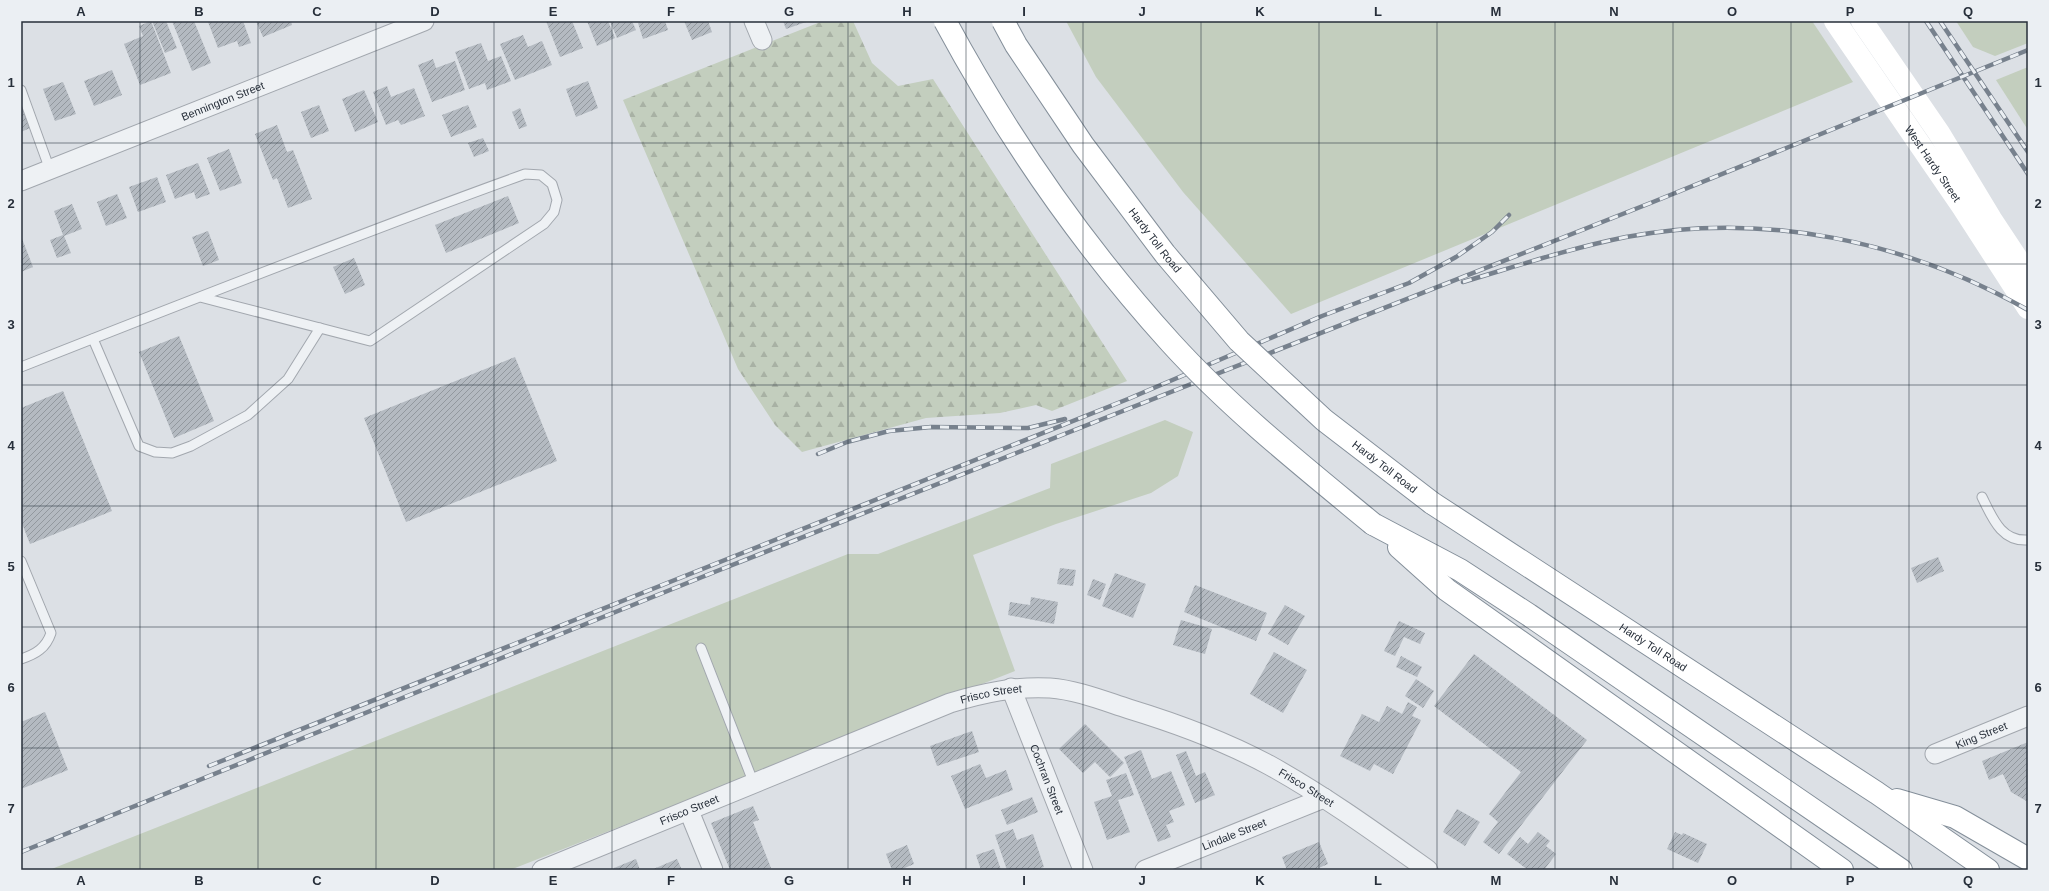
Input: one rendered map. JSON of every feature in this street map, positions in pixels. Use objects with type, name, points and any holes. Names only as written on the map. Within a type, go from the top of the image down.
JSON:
[{"type":"main road","points":[[944,21],[970,68],[1044,185],[1127,291],[1172,344],[1230,402],[1373,524],[1447,590],[1842,870]]},
{"type":"main road","name":"Hardy Toll Road","points":[[1003,21],[1016,45],[1083,145],[1165,254],[1239,341],[1324,420],[1432,503],[1876,793]]},
{"type":"main road","name":"West Hardy Street","points":[[1835,21],[1962,206],[2028,308]]},
{"type":"main road","name":"West Hardy Street","points":[[1862,21],[1939,133],[1991,219],[2028,275]]},
{"type":"main road","points":[[1373,524],[1460,570],[1529,615],[1901,870]]},
{"type":"main road","points":[[1876,793],[1955,817],[2028,859]]},
{"type":"main road","points":[[1876,793],[1988,870]]},
{"type":"street","name":"Bennington Street","points":[[21,181],[424,21]]},
{"type":"street","points":[[754,21],[762,40]]},
{"type":"street","name":"Frisco Street","points":[[542,870],[950,703],[980,693],[1011,688],[1051,688],[1084,695],[1148,715],[1207,738],[1268,765],[1324,798],[1428,870]]},
{"type":"street","name":"Cochran Street","points":[[1011,688],[1083,870]]},
{"type":"street","name":"King Street","points":[[1935,754],[2028,716]]},
{"type":"street","name":"Lindale Street","points":[[1145,870],[1324,798]]},
{"type":"street","points":[[689,811],[713,870]]},
{"type":"lane","points":[[21,90],[50,170]]},
{"type":"lane","points":[[21,368],[93,339],[200,297],[390,223],[525,174],[541,175],[552,184],[557,200],[554,212],[544,224],[370,341],[200,297]]},
{"type":"lane","points":[[93,339],[139,446],[155,452],[172,453],[191,446],[248,415],[288,379],[320,328]]},
{"type":"lane","points":[[1982,497],[2000,530],[2012,538],[2028,540]]},
{"type":"lane","points":[[21,561],[52,633],[48,642],[41,650],[21,660]]},
{"type":"lane","points":[[701,648],[754,784]]},
{"type":"green space","points":[[823,21],[853,21],[872,63],[898,86],[933,79],[1127,381],[1052,411],[1036,405],[1000,413],[926,418],[802,452],[775,425],[738,369],[623,100]]},
{"type":"green space","points":[[1066,21],[1812,21],[1853,82],[1291,314],[1183,192],[1096,77]]},
{"type":"green space","points":[[1956,21],[2028,21],[2028,43],[1995,56],[1973,47]]},
{"type":"green space","points":[[2028,67],[2028,130],[1996,80]]},
{"type":"green space","points":[[1165,420],[1193,432],[1178,476],[1151,493],[1056,524],[973,555],[1015,671],[510,870],[49,870],[848,554],[878,554],[1050,488],[1051,464]]},
{"type":"building","points":[[151,21],[171,73],[140,85],[124,44],[143,36],[139,26]]},
{"type":"building","points":[[152,21],[166,21],[177,48],[165,53]]},
{"type":"building","points":[[172,21],[194,21],[211,63],[192,71]]},
{"type":"building","points":[[243,21],[251,43],[239,47],[237,41],[218,48],[208,22]]},
{"type":"building","points":[[256,21],[291,21],[292,25],[263,37]]},
{"type":"building","points":[[546,21],[572,21],[583,48],[560,57]]},
{"type":"building","points":[[587,21],[608,21],[615,38],[597,46]]},
{"type":"building","points":[[610,21],[632,21],[636,30],[617,38]]},
{"type":"building","points":[[642,21],[665,21],[668,30],[643,39],[638,23]]},
{"type":"building","points":[[684,21],[708,21],[712,32],[692,40]]},
{"type":"building","points":[[783,21],[809,21],[786,29]]},
{"type":"building","points":[[523,35],[528,47],[542,41],[552,65],[515,80],[500,44]]},
{"type":"building","points":[[481,43],[488,61],[501,56],[511,81],[487,90],[485,83],[469,89],[455,52]]},
{"type":"building","points":[[433,59],[436,68],[455,61],[465,90],[432,102],[418,65]]},
{"type":"building","points":[[112,70],[122,95],[94,106],[84,81]]},
{"type":"building","points":[[588,81],[598,108],[576,117],[566,89]]},
{"type":"building","points":[[63,82],[76,114],[55,121],[43,89]]},
{"type":"building","points":[[387,86],[391,97],[414,88],[425,116],[401,125],[398,120],[386,125],[373,92]]},
{"type":"building","points":[[364,90],[378,122],[355,132],[342,99]]},
{"type":"building","points":[[21,104],[30,128],[21,132]]},
{"type":"building","points":[[319,105],[329,131],[311,138],[301,112]]},
{"type":"building","points":[[468,105],[477,127],[451,137],[442,115]]},
{"type":"building","points":[[520,108],[527,126],[519,129],[512,112]]},
{"type":"building","points":[[277,125],[287,152],[293,150],[312,199],[288,208],[277,178],[273,180],[255,134]]},
{"type":"building","points":[[483,138],[489,151],[474,157],[468,143]]},
{"type":"building","points":[[229,149],[242,183],[220,191],[207,158]]},
{"type":"building","points":[[198,163],[210,194],[196,199],[194,192],[175,199],[166,175]]},
{"type":"building","points":[[157,177],[166,202],[138,212],[129,187]]},
{"type":"building","points":[[117,194],[127,218],[106,226],[97,202]]},
{"type":"building","points":[[508,196],[519,223],[446,253],[435,225]]},
{"type":"building","points":[[72,204],[82,229],[64,236],[71,253],[57,258],[50,240],[63,235],[54,211]]},
{"type":"building","points":[[208,231],[219,260],[203,266],[192,237]]},
{"type":"building","points":[[21,236],[33,267],[21,272]]},
{"type":"building","points":[[354,258],[365,285],[345,294],[333,267]]},
{"type":"building","points":[[179,336],[214,421],[174,438],[139,352]]},
{"type":"building","points":[[515,357],[557,461],[406,522],[364,418]]},
{"type":"building","points":[[63,391],[112,511],[30,544],[21,521],[21,408]]},
{"type":"building","points":[[1938,557],[1944,571],[1917,583],[1911,568]]},
{"type":"building","points":[[1060,568],[1076,570],[1073,586],[1057,584]]},
{"type":"building","points":[[1115,573],[1146,584],[1133,618],[1102,606]]},
{"type":"building","points":[[1093,579],[1106,584],[1100,600],[1087,595]]},
{"type":"building","points":[[1195,585],[1267,613],[1256,641],[1184,612]]},
{"type":"building","points":[[1031,597],[1058,602],[1054,624],[1008,615],[1010,602],[1030,605]]},
{"type":"building","points":[[1285,605],[1305,616],[1288,645],[1268,634]]},
{"type":"building","points":[[1181,620],[1212,629],[1205,654],[1173,645]]},
{"type":"building","points":[[1399,621],[1425,633],[1420,644],[1404,637],[1395,656],[1384,651]]},
{"type":"building","points":[[1274,652],[1307,670],[1283,713],[1250,694]]},
{"type":"building","points":[[1474,654],[1587,740],[1499,854],[1483,842],[1498,822],[1489,814],[1521,772],[1434,706]]},
{"type":"building","points":[[1401,656],[1422,667],[1417,677],[1396,667]]},
{"type":"building","points":[[1416,679],[1434,691],[1423,708],[1405,696]]},
{"type":"building","points":[[1408,702],[1417,707],[1412,716],[1421,720],[1393,774],[1374,764],[1370,771],[1340,756],[1362,714],[1379,722],[1387,706],[1402,714]]},
{"type":"building","points":[[45,712],[68,770],[21,789],[21,722]]},
{"type":"building","points":[[1085,724],[1124,763],[1110,777],[1095,762],[1083,773],[1059,749]]},
{"type":"building","points":[[972,731],[979,752],[937,766],[930,746]]},
{"type":"building","points":[[2028,742],[2028,802],[2011,792],[2003,774],[1989,780],[1982,761]]},
{"type":"building","points":[[1141,750],[1152,779],[1171,771],[1185,805],[1169,811],[1174,822],[1166,825],[1171,837],[1158,842],[1124,757]]},
{"type":"building","points":[[1186,751],[1196,776],[1205,772],[1215,795],[1195,803],[1176,755]]},
{"type":"building","points":[[980,764],[986,778],[1006,770],[1013,790],[965,809],[951,776]]},
{"type":"building","points":[[1126,773],[1134,795],[1118,800],[1130,832],[1107,840],[1094,802],[1112,796],[1106,780]]},
{"type":"building","points":[[1032,797],[1038,812],[1007,825],[1001,810]]},
{"type":"building","points":[[753,806],[759,820],[753,822],[771,868],[765,870],[730,870],[711,823]]},
{"type":"building","points":[[1457,809],[1480,822],[1465,846],[1443,832]]},
{"type":"building","points":[[1013,829],[1017,840],[1033,834],[1044,867],[1035,870],[1007,870],[995,835]]},
{"type":"building","points":[[1538,832],[1550,841],[1546,846],[1556,854],[1544,870],[1528,870],[1507,854],[1520,837],[1528,844]]},
{"type":"building","points":[[1675,832],[1682,835],[1683,833],[1707,844],[1698,863],[1667,849]]},
{"type":"building","points":[[1319,842],[1328,864],[1314,870],[1287,870],[1282,857]]},
{"type":"building","points":[[907,845],[914,864],[900,870],[892,870],[886,854]]},
{"type":"building","points":[[994,849],[1001,870],[981,870],[976,855]]},
{"type":"building","points":[[636,859],[640,870],[614,870],[614,868]]},
{"type":"building","points":[[677,859],[682,870],[651,870]]},
{"type":"railway","points":[[1926,21],[2028,174]]},
{"type":"railway","points":[[1940,21],[2028,152]]},
{"type":"railway","points":[[21,852],[717,571],[1653,202],[2028,50]]},
{"type":"railway","points":[[209,766],[1128,399],[1322,316],[1409,283],[1456,257],[1492,232],[1509,215]]},
{"type":"railway","points":[[1463,282],[1564,252],[1626,237],[1678,230],[1730,228],[1782,230],[1833,238],[1884,250],[1933,266],[1981,286],[2028,310]]},
{"type":"railway","points":[[818,454],[847,442],[889,431],[931,427],[1028,428],[1065,419]]}]
